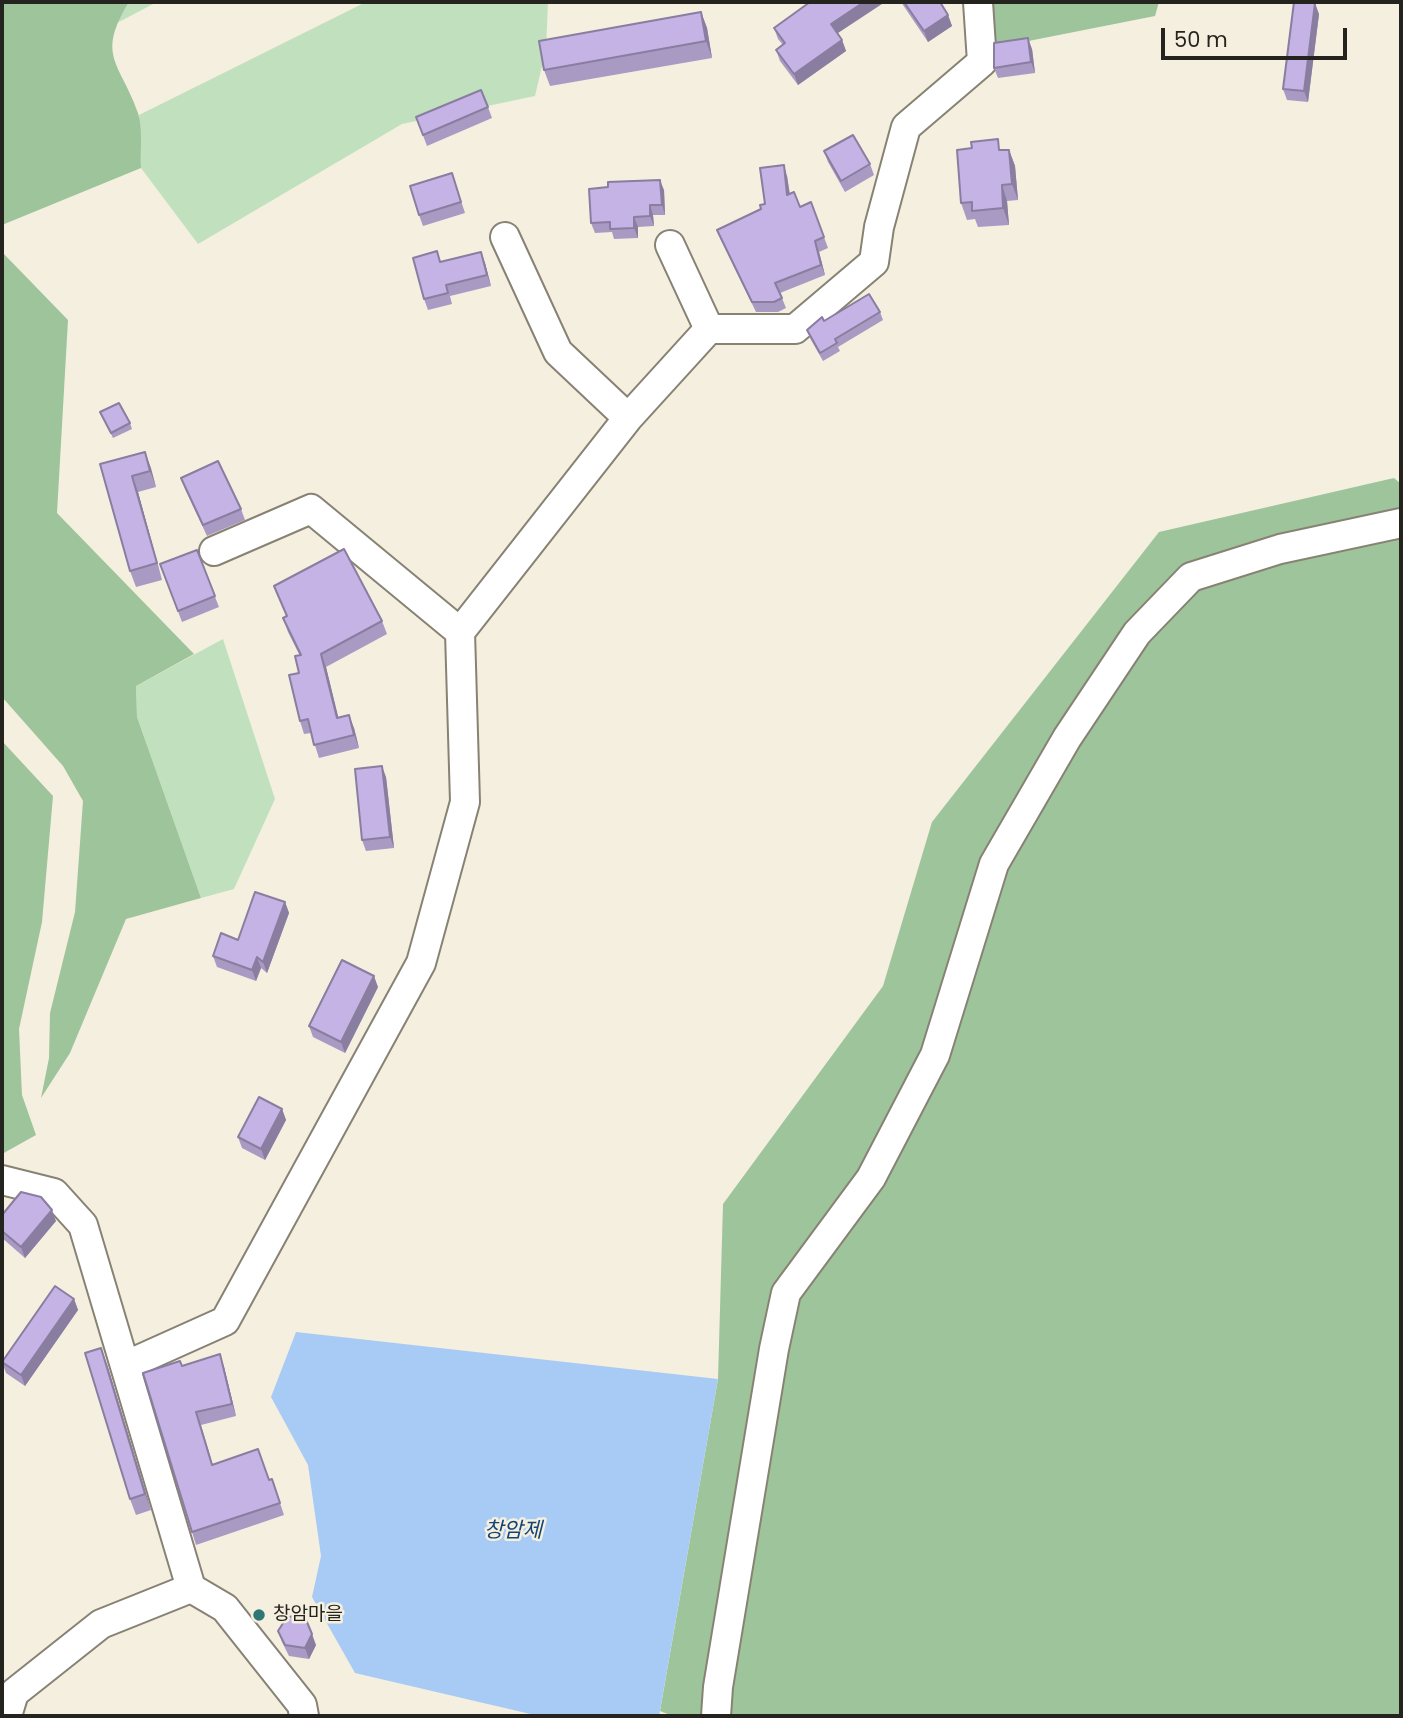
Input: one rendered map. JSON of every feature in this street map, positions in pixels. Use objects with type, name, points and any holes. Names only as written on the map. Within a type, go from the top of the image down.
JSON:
[{"type":"street","points":[[127,1365],[226,1321],[421,963],[465,802],[460,632],[628,418],[709,329],[795,329],[874,262],[880,227],[906,127],[982,62],[978,2]]},
{"type":"street","points":[[505,237],[558,352],[628,418]]},
{"type":"street","points":[[670,245],[709,329]]},
{"type":"street","points":[[214,551],[311,509],[460,632]]},
{"type":"street","points":[[716,1716],[718,1687],[771,1362],[786,1293],[871,1178],[935,1055],[994,864],[1067,738],[1137,633],[1191,577],[1280,549],[1401,523]]},
{"type":"street","points":[[2,1180],[54,1192],[83,1226],[127,1365],[191,1588],[225,1608],[302,1705],[304,1716]]},
{"type":"street","points":[[7,1698],[100,1624],[191,1588]]},
{"type":"green space","points":[[2,2],[129,2],[119,21],[112,48],[114,59],[140,119],[141,168],[2,225]]},
{"type":"green space","points":[[129,2],[157,2],[115,24]]},
{"type":"green space","points":[[366,2],[548,2],[546,49],[535,96],[402,124],[198,244],[141,168],[139,115]]},
{"type":"green space","points":[[987,2],[1159,2],[1155,16],[988,49]]},
{"type":"green space","points":[[2,252],[68,320],[57,513],[194,654],[136,686],[137,717],[201,898],[126,919],[70,1053],[41,1098],[49,1058],[50,1013],[75,912],[83,801],[63,766],[2,697]]},
{"type":"green space","points":[[1394,478],[1401,484],[1401,1716],[673,1716],[660,1711],[718,1379],[723,1204],[883,986],[932,822],[1159,532]]},
{"type":"green space","points":[[223,639],[275,799],[234,889],[201,898],[137,717],[136,686]]},
{"type":"green space","points":[[2,741],[53,796],[42,922],[19,1029],[22,1095],[36,1135],[2,1154]]},
{"type":"water","name":"창암제","points":[[296,1332],[718,1379],[659,1716],[539,1716],[355,1673],[312,1597],[321,1556],[308,1465],[271,1397]]},
{"type":"building","points":[[810,2],[864,2],[831,24],[842,40],[794,74],[776,50],[785,43],[774,28]]},
{"type":"building","points":[[904,2],[940,2],[948,15],[924,31]]},
{"type":"building","points":[[1294,2],[1315,3],[1304,91],[1283,89]]},
{"type":"building","points":[[701,12],[706,41],[544,70],[539,41]]},
{"type":"building","points":[[1028,38],[1031,62],[994,68],[994,43]]},
{"type":"building","points":[[481,90],[488,107],[423,135],[416,117]]},
{"type":"building","points":[[853,135],[870,164],[841,181],[824,151]]},
{"type":"building","points":[[998,139],[999,150],[1009,150],[1012,184],[1002,185],[1003,208],[972,211],[972,202],[961,203],[957,150],[972,148],[971,142]]},
{"type":"building","points":[[784,165],[787,195],[794,192],[800,207],[811,202],[824,237],[815,241],[821,265],[775,283],[782,298],[774,302],[752,302],[717,230],[761,209],[760,205],[765,204],[760,168]]},
{"type":"building","points":[[452,173],[461,202],[419,215],[410,186]]},
{"type":"building","points":[[660,180],[662,205],[650,205],[650,216],[634,217],[634,228],[610,229],[610,222],[591,223],[589,189],[608,187],[608,182]]},
{"type":"building","points":[[437,251],[440,262],[481,252],[487,275],[446,285],[448,293],[424,299],[413,258]]},
{"type":"building","points":[[869,294],[880,312],[835,339],[837,343],[820,353],[807,330],[822,317],[824,321]]},
{"type":"building","points":[[119,403],[130,423],[111,433],[100,412]]},
{"type":"building","points":[[145,452],[150,471],[132,476],[157,563],[130,571],[100,464]]},
{"type":"building","points":[[218,461],[241,509],[203,525],[181,478]]},
{"type":"building","points":[[344,549],[382,621],[321,654],[337,718],[349,715],[354,735],[314,745],[308,719],[300,721],[289,675],[299,673],[295,656],[301,655],[283,618],[287,616],[274,586]]},
{"type":"building","points":[[197,550],[215,596],[178,611],[160,564]]},
{"type":"building","points":[[382,766],[390,837],[362,840],[355,769]]},
{"type":"building","points":[[255,892],[285,902],[263,962],[257,957],[252,970],[213,956],[221,933],[238,940]]},
{"type":"building","points":[[342,960],[374,976],[341,1042],[309,1026]]},
{"type":"building","points":[[259,1097],[282,1109],[261,1149],[238,1137]]},
{"type":"building","points":[[21,1192],[41,1197],[52,1210],[21,1247],[2,1231],[2,1215]]},
{"type":"building","points":[[55,1286],[74,1299],[21,1375],[2,1362]]},
{"type":"building","points":[[101,1348],[145,1494],[130,1499],[85,1353]]},
{"type":"building","points":[[220,1354],[232,1404],[196,1412],[212,1465],[258,1449],[280,1503],[192,1532],[143,1373],[180,1361],[182,1366]]},
{"type":"building","points":[[304,1615],[312,1634],[305,1648],[285,1645],[278,1631],[287,1617]]},
{"type":"place","name":"창암마을","points":[[259,1615]]}]
